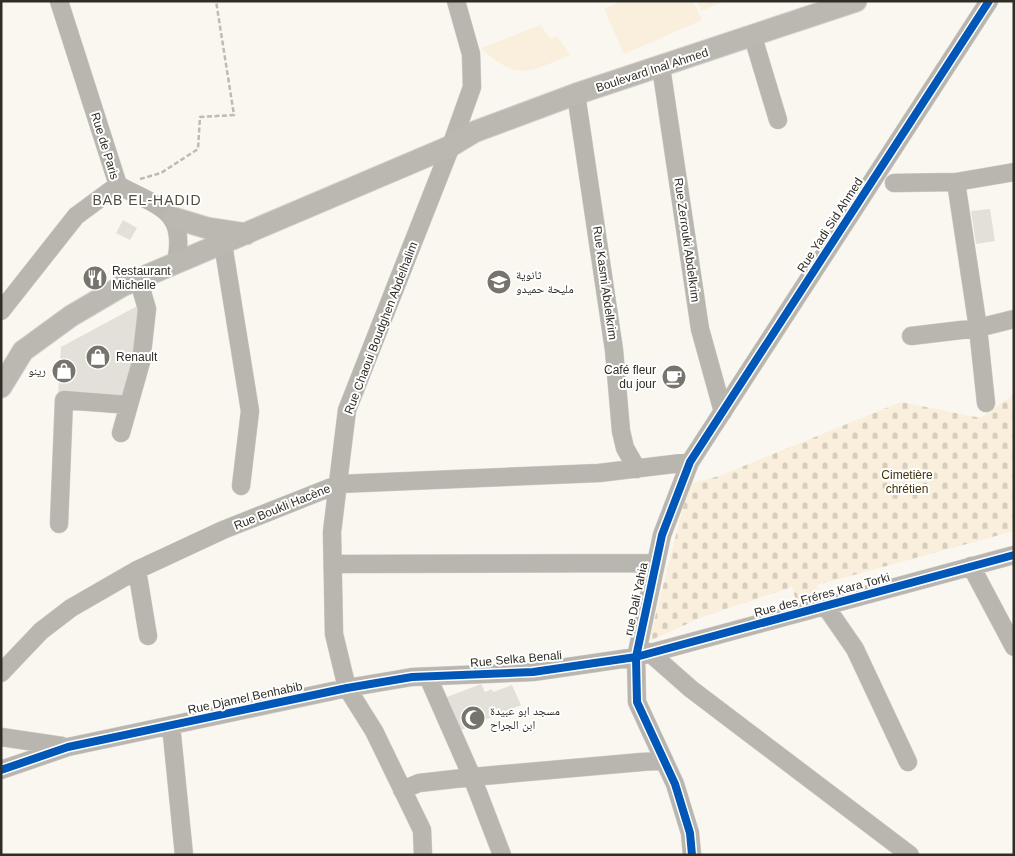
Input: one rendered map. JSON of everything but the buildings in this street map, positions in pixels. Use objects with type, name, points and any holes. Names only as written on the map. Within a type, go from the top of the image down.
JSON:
[{"type":"main road","name":"Boulevard Inal Ahmed","points":[[1,387],[23,352],[71,316],[138,278],[223,244],[451,146],[474,132],[576,94],[753,37],[856,1]]},
{"type":"main road","points":[[174,218],[207,228],[246,234]]},
{"type":"street","name":"Rue de Paris","points":[[59,1],[118,185],[160,208],[174,218]]},
{"type":"street","name":"Rue Chaoui Boudghen Abdelhalim","points":[[423,855],[422,830],[374,731],[347,688],[334,634],[332,532],[347,410],[451,146],[472,87],[471,54],[456,1]]},
{"type":"street","name":"Rue Yadi Sid Ahmed","points":[[690,462],[989,1]]},
{"type":"street","points":[[753,37],[778,120]]},
{"type":"street","name":"Rue Zerrouki Abdelkrim","points":[[661,67],[700,329],[722,412]]},
{"type":"street","name":"Rue Kasmi Abdelkrim","points":[[576,94],[614,350],[621,431],[625,448],[637,470]]},
{"type":"street","points":[[894,182],[956,182],[1014,172]]},
{"type":"street","points":[[956,182],[978,328],[986,404]]},
{"type":"street","points":[[1,311],[76,216],[118,185]]},
{"type":"street","points":[[174,218],[179,237],[176,262]]},
{"type":"street","points":[[223,244],[250,411],[241,486]]},
{"type":"street","points":[[121,433],[141,362],[147,309],[138,278]]},
{"type":"street","points":[[911,336],[978,328],[1014,319]]},
{"type":"street","points":[[59,524],[64,400],[129,405]]},
{"type":"street","name":"Rue Boukli Hacène","points":[[1,673],[41,631],[72,608],[137,570],[223,530],[339,484],[598,473],[637,470],[690,462]]},
{"type":"street","name":"rue Dali Yahia","points":[[690,462],[662,535],[655,563],[637,702],[675,784],[690,833],[692,855]]},
{"type":"street","name":"Rue des Fréres Kara Torki","points":[[642,654],[1014,556]]},
{"type":"street","points":[[334,564],[655,563]]},
{"type":"street","points":[[971,566],[1014,647]]},
{"type":"street","points":[[137,570],[148,636]]},
{"type":"street","points":[[826,607],[855,649],[908,762]]},
{"type":"street","points":[[642,654],[910,855]]},
{"type":"street","name":"Rue Selka Benali","points":[[428,677],[533,672],[642,654]]},
{"type":"street","name":"Rue Djamel Benhabib","points":[[68,747],[347,688],[412,677],[428,677]]},
{"type":"street","points":[[428,677],[472,777],[502,855]]},
{"type":"street","points":[[171,725],[184,855]]},
{"type":"street","points":[[1,737],[68,747]]},
{"type":"street","points":[[1,770],[68,747]]},
{"type":"street","points":[[402,790],[419,783],[664,760]]},
{"type":"path","points":[[118,185],[161,173],[198,149],[200,117],[234,115],[216,1]]},
{"type":"green space","points":[[622,1],[693,1],[702,20],[624,54],[604,9]]},
{"type":"green space","points":[[697,1],[725,1],[701,11]]},
{"type":"green space","points":[[541,25],[550,39],[557,36],[570,55],[544,66],[524,71],[505,66],[481,48]]},
{"type":"green space","name":"Cimetière chrétien","points":[[1014,394],[1014,531],[817,585],[819,599],[799,611],[792,587],[705,616],[649,641],[689,484],[719,476],[901,402],[981,418]]},
{"type":"cycle path","points":[[692,855],[690,833],[675,784],[637,702],[636,657],[662,535],[690,462],[989,1]]},
{"type":"cycle path","points":[[1,770],[68,747],[347,688],[412,677],[533,672],[636,657],[1014,555]]},
{"type":"place","name":"Restaurant Michelle","points":[[95,278]]},
{"type":"place","name":"ثانوية مليحة حميدو","points":[[499,282]]},
{"type":"place","name":"Renault","points":[[98,357]]},
{"type":"place","name":"رينو","points":[[64,371]]},
{"type":"place","name":"Café fleur du jour","points":[[674,377]]},
{"type":"place","name":"مسجد ابو عبيدة ابن الجراح","points":[[473,718]]},
{"type":"district","name":"BAB EL-HADID","points":[[147,200]]}]
